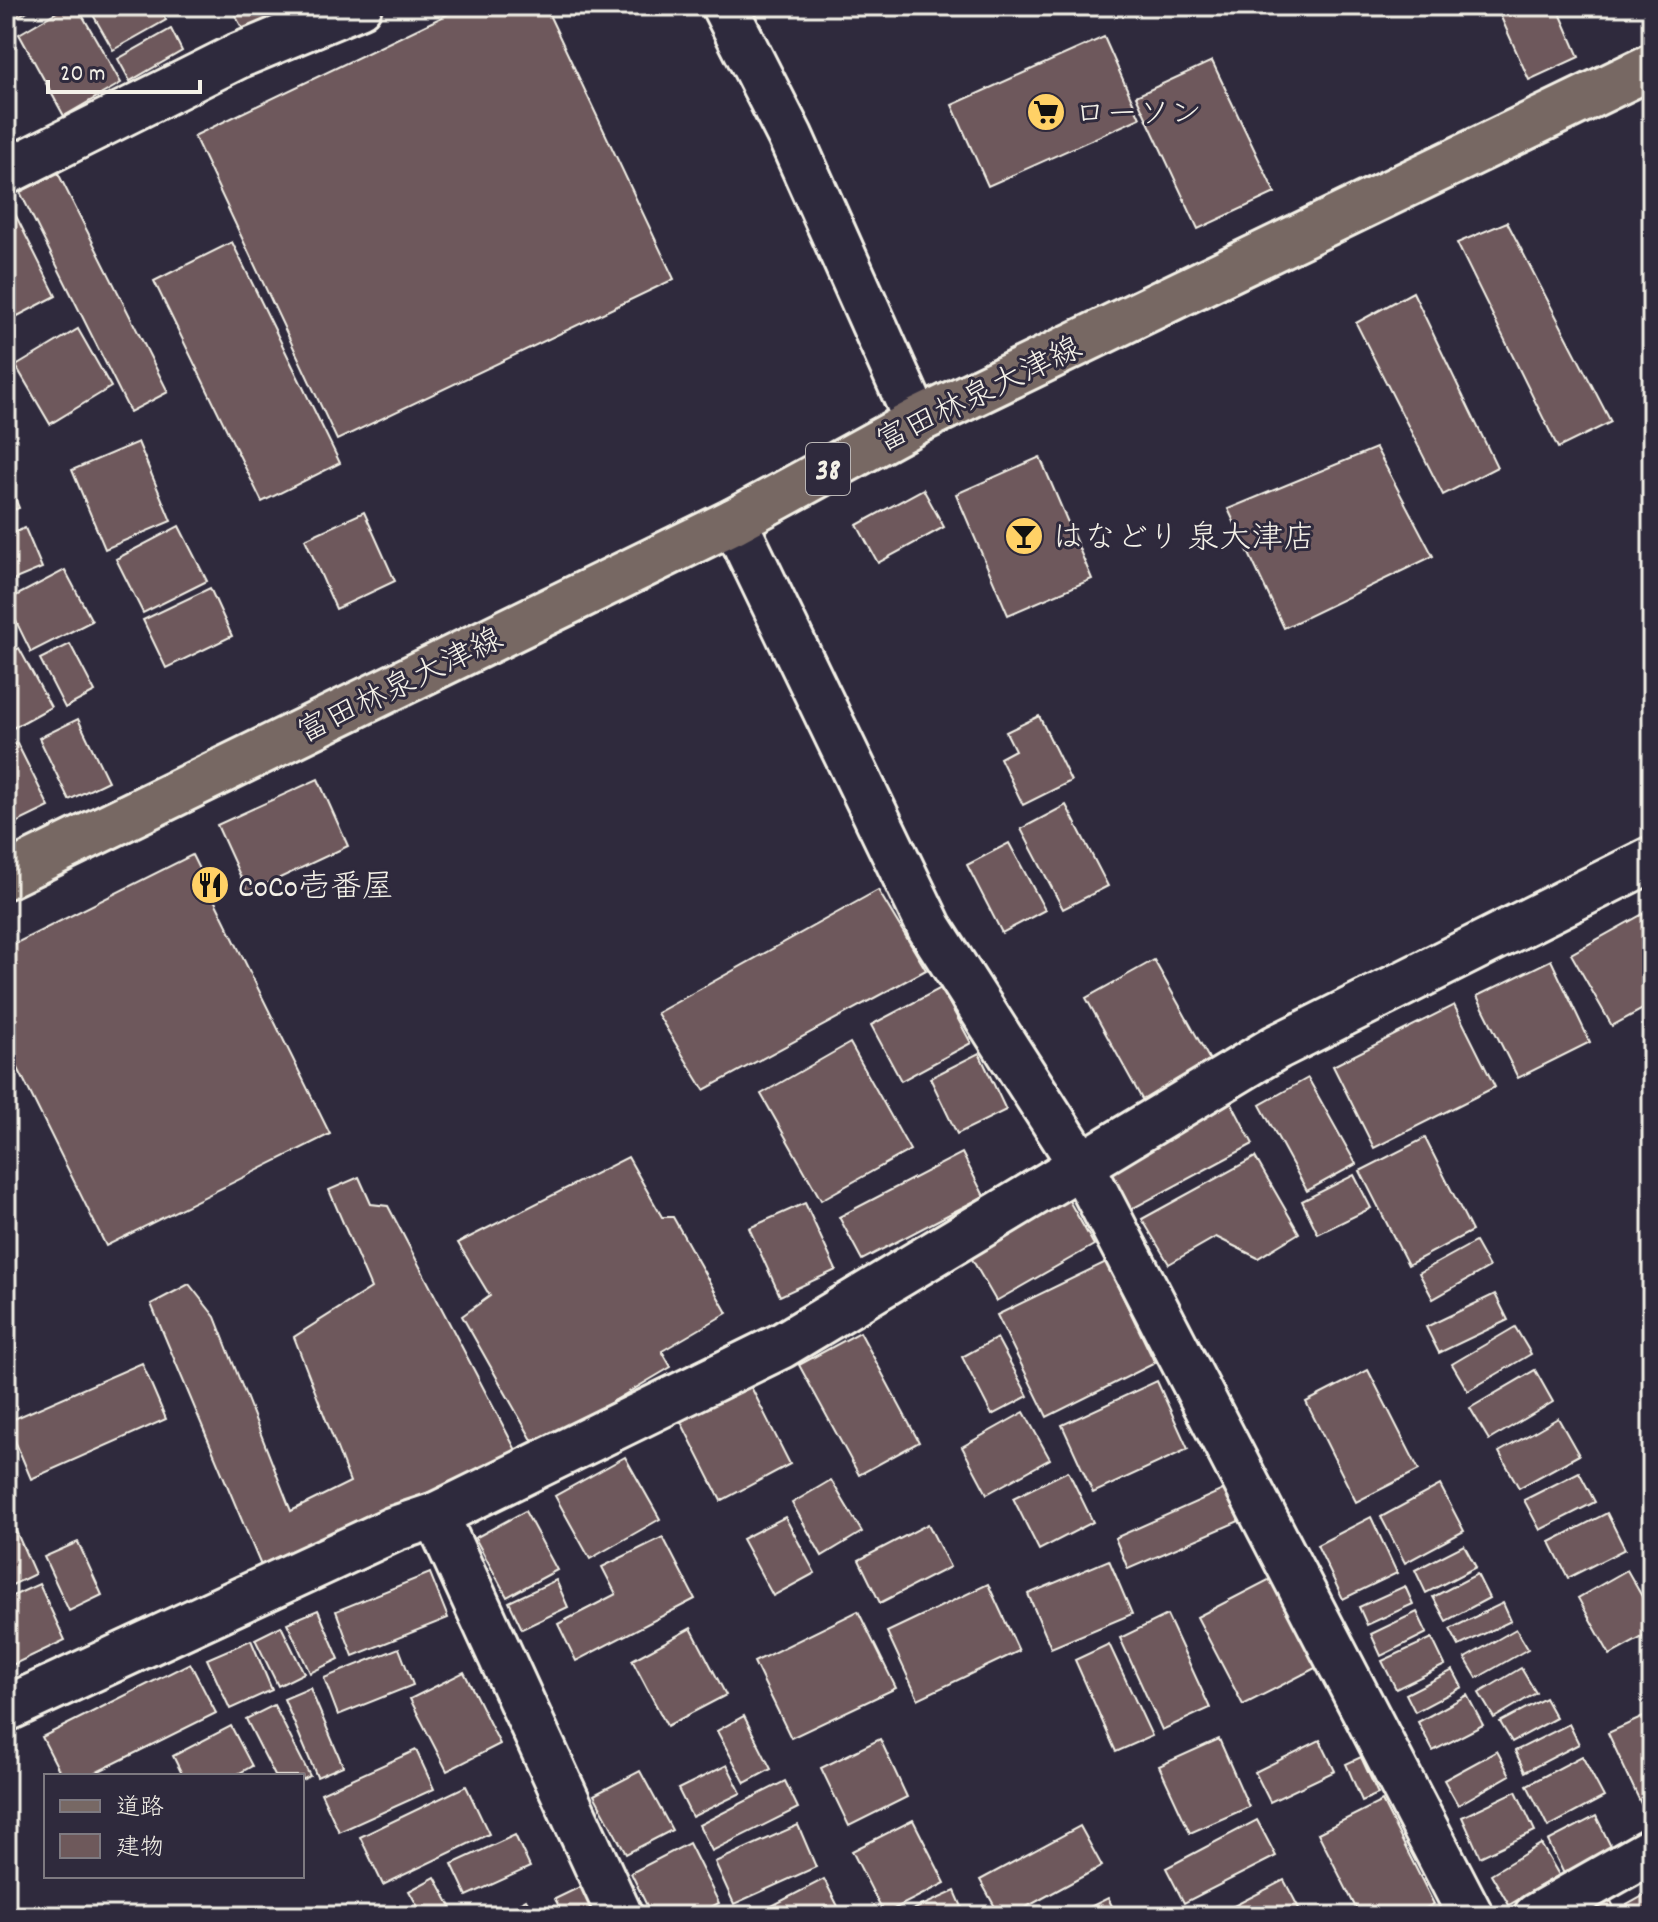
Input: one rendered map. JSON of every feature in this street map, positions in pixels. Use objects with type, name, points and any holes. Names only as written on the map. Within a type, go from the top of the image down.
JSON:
[{"type":"main road","name":"富田林泉大津線","points":[[6,876],[734,521],[917,421],[1652,66]]},
{"type":"street","points":[[6,172],[238,56],[359,6]]},
{"type":"street","points":[[724,6],[790,136],[917,421]]},
{"type":"street","points":[[734,521],[930,928],[1082,1166],[1471,1916]]},
{"type":"street","points":[[6,1709],[394,1529],[436,1515],[781,1346],[1277,1047],[1652,859]]},
{"type":"street","points":[[436,1515],[620,1916]]},
{"type":"street","points":[[1536,1916],[1652,1850]]},
{"type":"building","points":[[6,6],[36,6],[6,23]]},
{"type":"building","points":[[67,6],[77,6],[121,83],[64,116],[19,34]]},
{"type":"building","points":[[88,6],[158,6],[166,20],[113,50]]},
{"type":"building","points":[[230,6],[298,6],[246,35]]},
{"type":"building","points":[[465,6],[545,6],[674,279],[337,440],[194,136]]},
{"type":"building","points":[[1496,6],[1557,6],[1579,57],[1529,80]]},
{"type":"building","points":[[171,29],[182,51],[130,81],[118,59]]},
{"type":"building","name":"ローソン","points":[[1104,37],[1140,118],[988,186],[952,105]]},
{"type":"building","points":[[1212,61],[1275,193],[1198,229],[1136,96]]},
{"type":"building","points":[[58,173],[168,392],[130,412],[20,192]]},
{"type":"building","points":[[13,210],[56,296],[6,322],[6,214]]},
{"type":"building","points":[[1507,222],[1611,422],[1558,448],[1457,243]]},
{"type":"building","points":[[232,242],[340,463],[262,502],[154,281]]},
{"type":"building","points":[[1413,292],[1497,467],[1443,495],[1356,323]]},
{"type":"building","points":[[78,329],[111,387],[50,424],[16,366]]},
{"type":"building","points":[[138,442],[171,521],[105,549],[72,470]]},
{"type":"building","points":[[1376,448],[1433,556],[1284,628],[1228,509]]},
{"type":"building","name":"はなどり 泉大津店","points":[[1040,457],[1092,579],[1008,615],[956,494]]},
{"type":"building","points":[[6,477],[19,508],[6,513]]},
{"type":"building","points":[[923,489],[944,527],[878,563],[857,525]]},
{"type":"building","points":[[364,512],[395,581],[336,609],[305,539]]},
{"type":"building","points":[[179,526],[207,581],[143,613],[116,559]]},
{"type":"building","points":[[25,528],[42,568],[6,583],[6,536]]},
{"type":"building","points":[[65,570],[92,621],[31,652],[6,601]]},
{"type":"building","points":[[210,588],[232,636],[166,668],[143,620]]},
{"type":"building","points":[[70,644],[95,692],[65,708],[40,659]]},
{"type":"building","points":[[19,648],[51,707],[13,728],[6,714],[6,655]]},
{"type":"building","points":[[1039,716],[1071,781],[1023,805],[1000,758],[1015,750],[1006,732]]},
{"type":"building","points":[[78,719],[108,781],[69,800],[39,738]]},
{"type":"building","points":[[17,743],[49,807],[6,828],[6,749]]},
{"type":"building","points":[[318,779],[348,846],[248,893],[217,825]]},
{"type":"building","points":[[1066,805],[1108,886],[1063,909],[1021,829]]},
{"type":"building","points":[[1009,843],[1045,910],[1002,933],[967,865]]},
{"type":"building","points":[[192,855],[330,1134],[106,1246],[6,1044],[6,948]]},
{"type":"building","points":[[878,890],[926,970],[704,1090],[657,1013]]},
{"type":"building","points":[[1652,909],[1652,1004],[1612,1026],[1571,954]]},
{"type":"building","points":[[1154,960],[1211,1062],[1143,1101],[1086,998]]},
{"type":"building","points":[[1551,960],[1590,1042],[1518,1078],[1477,996]]},
{"type":"building","points":[[941,988],[971,1043],[901,1081],[871,1025]]},
{"type":"building","points":[[1454,1005],[1495,1087],[1374,1148],[1333,1066]]},
{"type":"building","points":[[850,1043],[910,1150],[821,1200],[761,1094]]},
{"type":"building","points":[[979,1053],[1006,1110],[957,1134],[930,1078]]},
{"type":"building","points":[[1308,1078],[1356,1164],[1307,1191],[1260,1105]]},
{"type":"building","points":[[1230,1100],[1253,1144],[1130,1210],[1107,1166]]},
{"type":"building","points":[[1425,1138],[1472,1231],[1408,1265],[1360,1171]]},
{"type":"building","points":[[962,1153],[984,1196],[862,1260],[839,1217]]},
{"type":"building","points":[[628,1157],[662,1217],[673,1217],[727,1313],[662,1351],[671,1367],[536,1447],[462,1316],[490,1296],[458,1243]]},
{"type":"building","points":[[1255,1157],[1299,1233],[1258,1258],[1216,1237],[1169,1264],[1142,1219]]},
{"type":"building","points":[[1354,1175],[1371,1208],[1318,1234],[1302,1201]]},
{"type":"building","points":[[359,1177],[371,1204],[388,1206],[519,1456],[264,1573],[151,1304],[189,1284],[215,1317],[291,1511],[350,1482],[294,1337],[371,1288],[329,1190]]},
{"type":"building","points":[[1068,1199],[1094,1245],[996,1301],[969,1254]]},
{"type":"building","points":[[805,1203],[836,1270],[780,1296],[749,1228]]},
{"type":"building","points":[[1475,1242],[1489,1267],[1433,1299],[1419,1273]]},
{"type":"building","points":[[1106,1262],[1155,1363],[1047,1417],[997,1315]]},
{"type":"building","points":[[1495,1294],[1508,1320],[1439,1353],[1426,1327]]},
{"type":"building","points":[[1515,1327],[1531,1354],[1468,1391],[1452,1364]]},
{"type":"building","points":[[860,1332],[919,1442],[859,1475],[799,1365]]},
{"type":"building","points":[[997,1338],[1028,1396],[992,1415],[962,1357]]},
{"type":"building","points":[[142,1363],[166,1419],[31,1479],[7,1422]]},
{"type":"building","points":[[1368,1370],[1419,1470],[1356,1502],[1306,1402]]},
{"type":"building","points":[[1535,1370],[1553,1402],[1489,1440],[1470,1408]]},
{"type":"building","points":[[747,1379],[790,1464],[721,1501],[678,1416]]},
{"type":"building","points":[[1157,1381],[1188,1449],[1093,1493],[1062,1425]]},
{"type":"building","points":[[1024,1412],[1050,1459],[987,1494],[962,1447]]},
{"type":"building","points":[[1558,1418],[1579,1455],[1519,1488],[1499,1452]]},
{"type":"building","points":[[625,1457],[660,1519],[590,1559],[555,1496]]},
{"type":"building","points":[[1068,1471],[1093,1522],[1039,1550],[1013,1498]]},
{"type":"building","points":[[1579,1472],[1595,1502],[1540,1530],[1524,1500]]},
{"type":"building","points":[[831,1480],[862,1532],[822,1556],[792,1503]]},
{"type":"building","points":[[1440,1485],[1464,1531],[1405,1563],[1381,1517]]},
{"type":"building","points":[[1225,1489],[1239,1521],[1128,1569],[1115,1538]]},
{"type":"building","points":[[525,1511],[557,1570],[507,1597],[475,1538]]},
{"type":"building","points":[[1607,1513],[1625,1549],[1568,1578],[1550,1542]]},
{"type":"building","points":[[785,1517],[815,1573],[773,1596],[742,1539]]},
{"type":"building","points":[[1371,1517],[1397,1573],[1343,1599],[1317,1545]]},
{"type":"building","points":[[12,1522],[35,1574],[6,1588],[6,1525]]},
{"type":"building","points":[[928,1524],[950,1567],[880,1603],[859,1560]]},
{"type":"building","points":[[663,1537],[695,1599],[576,1661],[558,1624],[616,1594],[602,1567]]},
{"type":"building","points":[[78,1542],[102,1595],[69,1611],[44,1557]]},
{"type":"building","points":[[1464,1545],[1476,1567],[1426,1593],[1415,1570]]},
{"type":"building","points":[[1109,1560],[1132,1614],[1051,1648],[1028,1594]]},
{"type":"building","points":[[1627,1570],[1652,1614],[1652,1632],[1610,1655],[1578,1598]]},
{"type":"building","points":[[430,1573],[448,1618],[353,1656],[336,1611]]},
{"type":"building","points":[[1477,1574],[1489,1598],[1446,1621],[1433,1597]]},
{"type":"building","points":[[1276,1576],[1321,1665],[1243,1705],[1197,1617]]},
{"type":"building","points":[[556,1580],[568,1607],[522,1629],[509,1602]]},
{"type":"building","points":[[39,1584],[65,1640],[6,1668],[6,1599]]},
{"type":"building","points":[[988,1584],[1019,1651],[918,1699],[887,1632]]},
{"type":"building","points":[[1405,1586],[1413,1604],[1367,1625],[1359,1607]]},
{"type":"building","points":[[1503,1603],[1511,1621],[1459,1646],[1450,1629]]},
{"type":"building","points":[[318,1610],[339,1659],[310,1673],[287,1623]]},
{"type":"building","points":[[858,1611],[896,1688],[791,1738],[754,1662]]},
{"type":"building","points":[[1417,1612],[1427,1633],[1381,1656],[1371,1634]]},
{"type":"building","points":[[1167,1615],[1210,1708],[1162,1730],[1120,1638]]},
{"type":"building","points":[[281,1626],[304,1673],[278,1686],[255,1639]]},
{"type":"building","points":[[691,1628],[726,1695],[667,1726],[632,1660]]},
{"type":"building","points":[[1516,1629],[1528,1649],[1477,1678],[1465,1658]]},
{"type":"building","points":[[1432,1638],[1445,1665],[1396,1689],[1382,1661]]},
{"type":"building","points":[[251,1640],[272,1690],[230,1709],[207,1659]]},
{"type":"building","points":[[1109,1644],[1152,1736],[1116,1752],[1075,1660]]},
{"type":"building","points":[[399,1648],[413,1685],[338,1715],[324,1678]]},
{"type":"building","points":[[190,1663],[216,1713],[93,1774],[61,1774],[42,1737]]},
{"type":"building","points":[[1521,1668],[1536,1693],[1494,1718],[1479,1693]]},
{"type":"building","points":[[1453,1670],[1462,1687],[1415,1712],[1406,1694]]},
{"type":"building","points":[[464,1672],[500,1744],[447,1771],[410,1699]]},
{"type":"building","points":[[310,1688],[343,1766],[317,1777],[284,1699]]},
{"type":"building","points":[[1467,1695],[1483,1725],[1433,1751],[1418,1722]]},
{"type":"building","points":[[1545,1698],[1556,1718],[1512,1742],[1500,1722]]},
{"type":"building","points":[[274,1705],[310,1776],[304,1779],[304,1774],[274,1774],[246,1719]]},
{"type":"building","points":[[1652,1713],[1652,1822],[1650,1823],[1608,1733]]},
{"type":"building","points":[[744,1716],[771,1769],[745,1783],[717,1731]]},
{"type":"building","points":[[1569,1724],[1579,1744],[1525,1772],[1515,1751]]},
{"type":"building","points":[[231,1726],[252,1766],[238,1774],[182,1774],[173,1756]]},
{"type":"building","points":[[880,1739],[907,1797],[849,1826],[821,1768]]},
{"type":"building","points":[[1219,1739],[1249,1807],[1190,1833],[1159,1766]]},
{"type":"building","points":[[1320,1740],[1335,1771],[1270,1802],[1255,1772]]},
{"type":"building","points":[[416,1750],[434,1789],[339,1832],[321,1793]]},
{"type":"building","points":[[1497,1751],[1510,1775],[1458,1805],[1444,1780]]},
{"type":"building","points":[[1582,1756],[1604,1797],[1548,1827],[1527,1785]]},
{"type":"building","points":[[1361,1757],[1378,1794],[1362,1801],[1346,1764]]},
{"type":"building","points":[[727,1765],[741,1793],[692,1817],[678,1789]]},
{"type":"building","points":[[640,1771],[672,1830],[626,1854],[594,1795]]},
{"type":"building","points":[[785,1781],[798,1808],[712,1851],[699,1825]]},
{"type":"building","points":[[466,1786],[489,1834],[383,1885],[360,1837]]},
{"type":"building","points":[[1516,1791],[1535,1831],[1480,1857],[1462,1817]]},
{"type":"building","points":[[1382,1801],[1434,1904],[1410,1916],[1360,1916],[1318,1833]]},
{"type":"building","points":[[1596,1816],[1615,1855],[1567,1880],[1548,1841]]},
{"type":"building","points":[[913,1820],[945,1883],[884,1914],[852,1851]]},
{"type":"building","points":[[1257,1820],[1276,1856],[1184,1903],[1166,1868]]},
{"type":"building","points":[[798,1825],[816,1867],[734,1904],[715,1862]]},
{"type":"building","points":[[1080,1826],[1102,1866],[1010,1916],[1000,1916],[980,1880]]},
{"type":"building","points":[[515,1835],[530,1867],[467,1896],[452,1864]]},
{"type":"building","points":[[689,1843],[719,1903],[693,1916],[652,1916],[631,1873]]},
{"type":"building","points":[[1541,1844],[1559,1875],[1509,1905],[1491,1874]]},
{"type":"building","points":[[435,1877],[456,1916],[423,1916],[409,1891]]},
{"type":"building","points":[[824,1879],[843,1916],[762,1916],[760,1912]]},
{"type":"building","points":[[1284,1880],[1303,1916],[1234,1916],[1230,1908]]},
{"type":"building","points":[[588,1883],[604,1916],[564,1916],[555,1899]]},
{"type":"building","points":[[955,1891],[966,1916],[899,1916]]},
{"type":"building","points":[[1652,1891],[1652,1916],[1633,1916],[1627,1905]]},
{"type":"building","points":[[1108,1898],[1117,1916],[1072,1916]]},
{"type":"building","points":[[526,1899],[536,1916],[495,1916]]},
{"type":"building","points":[[1611,1901],[1618,1916],[1582,1916]]},
{"type":"place","name":"ローソン","points":[[1046,112]]},
{"type":"place","name":"はなどり 泉大津店","points":[[1024,536]]},
{"type":"place","name":"CoCo壱番屋","points":[[210,885]]}]
